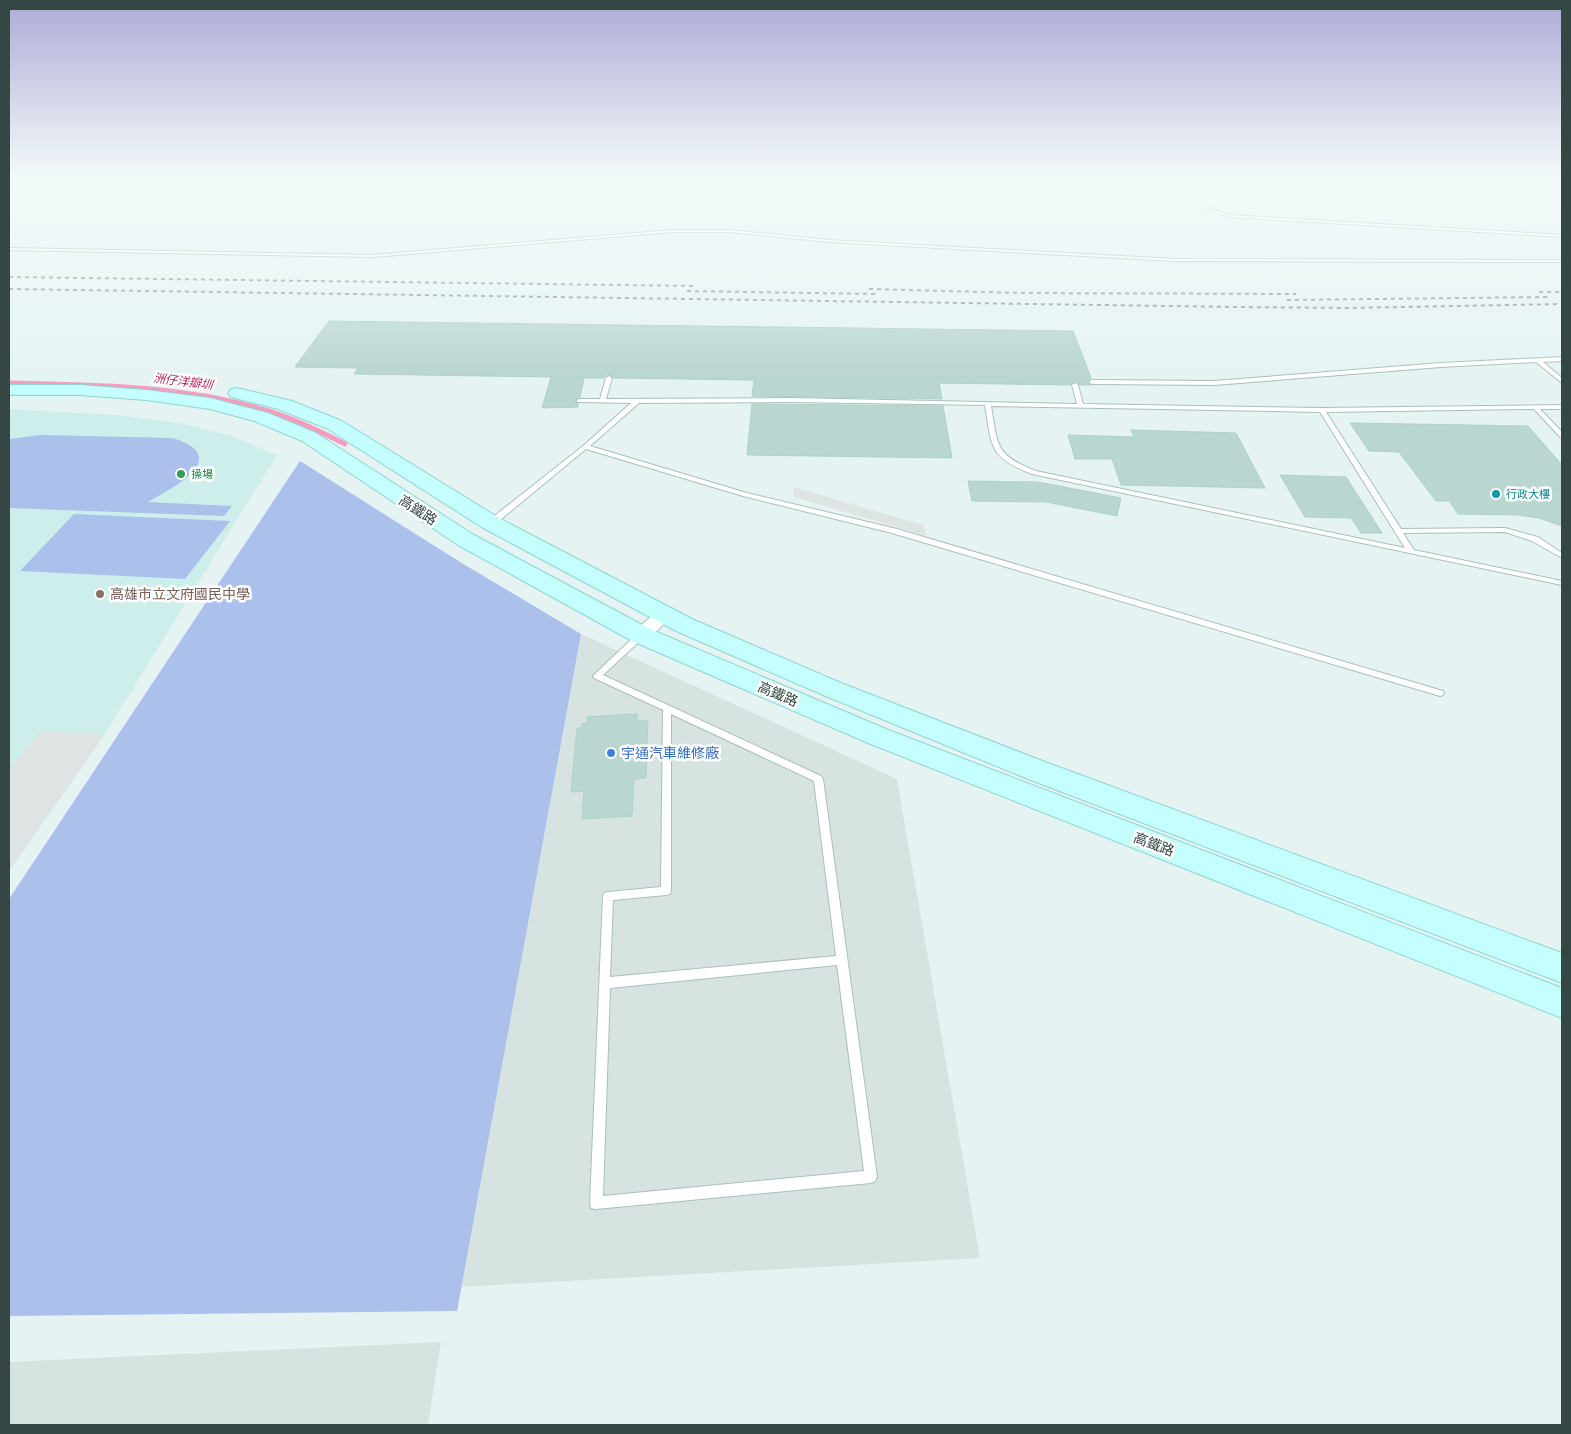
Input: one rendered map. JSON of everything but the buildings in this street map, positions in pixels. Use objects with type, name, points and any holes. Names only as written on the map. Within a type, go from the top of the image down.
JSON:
[{"type":"street","name":"高鐵路","points":[[9,376],[162,381],[228,391],[285,405],[335,425],[491,523],[664,615],[832,689],[1038,771],[1562,968]]},
{"type":"street","name":"高鐵路","points":[[9,390],[80,390],[146,395],[210,404],[261,417],[310,437],[466,540],[641,635],[877,736],[1562,1003]]},
{"type":"street","points":[[641,635],[664,615]]},
{"type":"lane","points":[[9,249],[373,256],[531,243]]},
{"type":"lane","points":[[874,243],[1174,260],[1562,260]]},
{"type":"lane","points":[[1092,382],[1214,383],[1441,365],[1562,359]]},
{"type":"lane","points":[[1537,360],[1562,381]]},
{"type":"lane","points":[[603,400],[610,378]]},
{"type":"lane","points":[[1076,385],[1082,406]]},
{"type":"lane","points":[[491,523],[586,446],[638,400]]},
{"type":"lane","points":[[579,401],[792,400],[1322,410],[1562,407]]},
{"type":"lane","points":[[988,405],[996,448],[1002,457],[1014,465],[1034,473],[1562,583]]},
{"type":"lane","points":[[1536,408],[1562,436]]},
{"type":"lane","points":[[1322,410],[1400,530],[1411,551]]},
{"type":"lane","points":[[586,446],[745,495],[894,531],[1440,693]]},
{"type":"lane","points":[[1400,530],[1512,532],[1535,539],[1554,549],[1562,556]]},
{"type":"lane","points":[[641,635],[597,676],[667,708],[818,778],[871,1177],[596,1203],[608,896],[666,891],[667,708]]},
{"type":"lane","points":[[604,983],[842,960]]},
{"type":"shaded area","name":"高雄市立文府國民中學","points":[[9,409],[117,415],[179,423],[231,436],[277,455],[105,734],[9,871]]},
{"type":"shaded area","points":[[41,435],[173,438],[191,446],[198,455],[198,464],[192,473],[182,481],[148,502],[232,506],[224,516],[9,508],[9,439]]},
{"type":"shaded area","points":[[300,461],[460,562],[581,634],[457,1311],[9,1316],[9,899]]},
{"type":"shaded area","points":[[793,487],[923,525],[927,536],[794,497]]},
{"type":"shaded area","points":[[74,514],[230,521],[185,579],[20,571]]},
{"type":"shaded area","points":[[581,634],[897,779],[980,1258],[461,1287]]},
{"type":"shaded area","points":[[39,731],[105,734],[9,871],[9,771]]},
{"type":"shaded area","points":[[441,1342],[428,1425],[9,1425],[9,1362]]},
{"type":"waterway","name":"洲仔洋瓣圳","points":[[9,383],[138,388],[202,396],[275,413],[306,425],[345,444]]},
{"type":"railway","points":[[9,277],[696,286]]},
{"type":"railway","points":[[9,289],[1237,307],[1347,308],[1562,304]]},
{"type":"railway","points":[[869,289],[1023,293],[1296,294]]},
{"type":"railway","points":[[687,291],[877,294]]},
{"type":"railway","points":[[1539,292],[1562,292]]},
{"type":"railway","points":[[1287,300],[1547,297]]},
{"type":"place","name":"操場","points":[[181,474]]},
{"type":"place","name":"行政大樓","points":[[1496,494]]},
{"type":"place","name":"高雄市立文府國民中學","points":[[100,594]]},
{"type":"place","name":"宇通汽車維修廠","points":[[611,753]]}]
